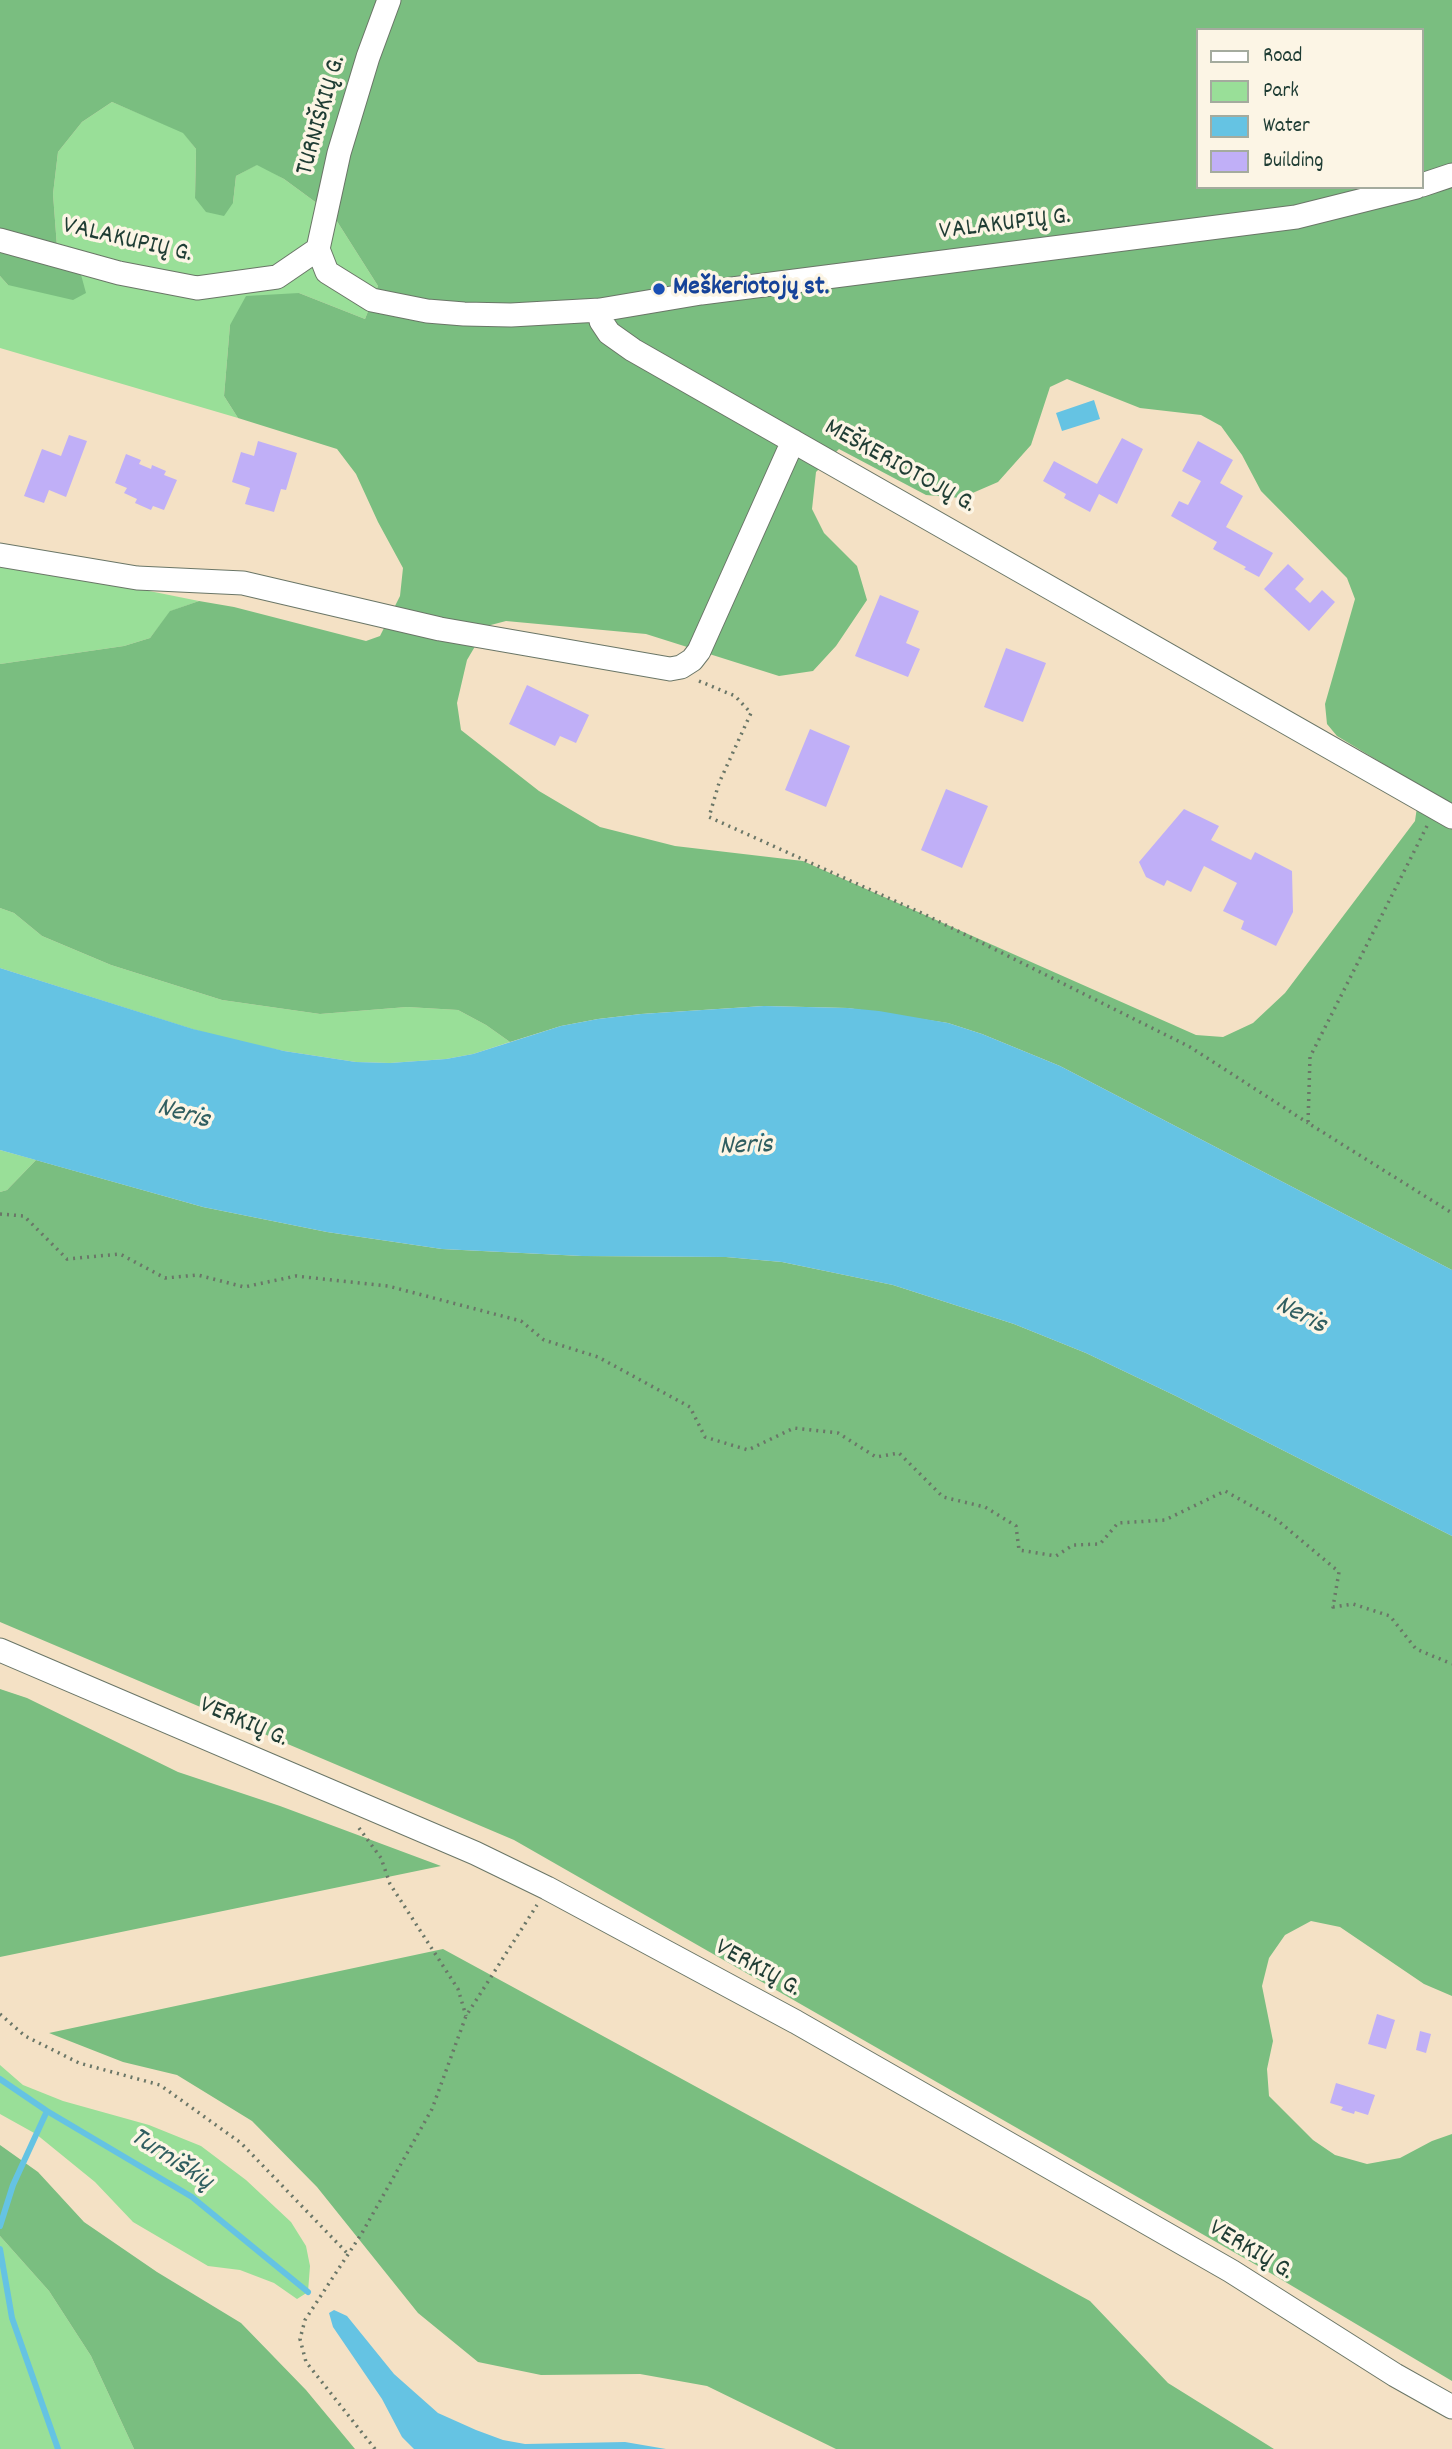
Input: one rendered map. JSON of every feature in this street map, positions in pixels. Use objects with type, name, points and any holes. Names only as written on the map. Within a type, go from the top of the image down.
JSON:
[{"type":"street","name":"TURNIŠKIŲ G.","points":[[318,249],[339,153],[388,0]]},
{"type":"street","points":[[1424,184],[1452,175]]},
{"type":"street","name":"VALAKUPIŲ G.","points":[[600,310],[701,293],[1296,217],[1408,189]]},
{"type":"street","name":"VALAKUPIŲ G.","points":[[0,240],[119,273],[197,288],[277,277],[318,249]]},
{"type":"street","points":[[318,249],[327,272],[372,300],[427,311],[464,314],[511,315],[600,310]]},
{"type":"street","name":"MEŠKERIOTOJŲ G.","points":[[600,310],[601,321],[609,333],[633,350],[1452,817]]},
{"type":"street","points":[[0,555],[137,578],[243,583],[440,629],[670,669],[681,667],[699,651],[793,440]]},
{"type":"street","name":"VERKIŲ G.","points":[[0,1650],[364,1804],[547,1888],[796,2022],[1231,2271],[1395,2375],[1452,2407]]},
{"type":"path","points":[[670,669],[736,696],[751,713],[719,783],[709,817],[926,915],[1190,1047],[1452,1213]]},
{"type":"path","points":[[1308,1124],[1310,1057],[1431,818],[1431,805]]},
{"type":"path","points":[[0,1214],[24,1216],[67,1259],[120,1254],[165,1278],[198,1275],[244,1287],[296,1276],[388,1286],[521,1321],[544,1340],[598,1357],[690,1407],[705,1437],[748,1450],[794,1428],[838,1433],[876,1457],[899,1453],[943,1497],[985,1507],[1016,1526],[1019,1550],[1056,1556],[1073,1545],[1100,1544],[1118,1523],[1165,1520],[1225,1491],[1277,1520],[1339,1572],[1333,1607],[1353,1604],[1390,1616],[1416,1649],[1452,1664]]},
{"type":"path","points":[[364,1804],[358,1823],[361,1832],[381,1857],[390,1884],[458,1989],[467,2016]]},
{"type":"path","points":[[375,2449],[306,2362],[300,2339],[304,2320],[362,2233],[432,2109],[467,2016],[547,1888]]},
{"type":"path","points":[[0,2014],[25,2036],[79,2063],[160,2085],[241,2143],[347,2253]]},
{"type":"green space","points":[[0,0],[1452,0],[1452,1270],[1060,1066],[948,1023],[848,1008],[764,1006],[598,1019],[561,1026],[510,1042],[458,1010],[407,1007],[320,1014],[222,1000],[111,965],[42,936],[14,913],[0,908],[0,664],[124,646],[150,638],[170,611],[199,601],[234,607],[366,641],[380,636],[400,596],[403,568],[356,474],[337,449],[238,418],[224,396],[230,325],[246,296],[299,293],[365,319],[378,286],[333,215],[284,179],[257,165],[236,176],[233,203],[224,216],[206,212],[195,198],[196,149],[183,133],[112,102],[82,122],[58,152],[53,194],[57,247],[80,271],[86,293],[73,300],[8,285],[0,276]],"holes":[[[1067,379],[1140,408],[1201,415],[1221,426],[1242,455],[1261,491],[1347,578],[1355,599],[1325,704],[1327,724],[1337,736],[1420,786],[1415,821],[1285,993],[1253,1023],[1223,1037],[1196,1035],[803,861],[675,846],[600,827],[539,791],[461,730],[457,703],[467,660],[487,626],[506,621],[646,634],[779,676],[813,671],[836,646],[867,600],[857,566],[824,533],[812,509],[816,472],[839,449],[926,495],[961,498],[998,482],[1031,445],[1050,387]]]},
{"type":"green space","points":[[112,102],[183,132],[196,149],[195,198],[233,203],[236,176],[258,164],[284,179],[333,215],[378,286],[365,319],[299,293],[230,325],[224,396],[238,418],[0,348],[0,276],[8,285],[57,247],[53,194],[58,152],[82,122]]},
{"type":"green space","points":[[0,561],[199,601],[171,611],[150,638],[124,646],[0,664]]},
{"type":"green space","points":[[0,908],[14,913],[42,936],[111,965],[222,1000],[320,1014],[407,1007],[458,1010],[510,1042],[446,1059],[390,1063],[356,1062],[242,1043],[0,968]]},
{"type":"green space","points":[[0,1150],[36,1160],[7,1190],[0,1192]]},
{"type":"green space","points":[[36,1160],[203,1207],[327,1232],[442,1249],[582,1256],[726,1257],[782,1262],[893,1285],[1014,1324],[1086,1353],[1452,1536],[1452,1996],[1424,1984],[1340,1927],[1311,1921],[1285,1935],[1269,1958],[1262,1986],[1273,2041],[1267,2069],[1269,2096],[1313,2140],[1335,2155],[1367,2164],[1400,2158],[1452,2134],[1452,2381],[1272,2274],[514,1840],[0,1622],[0,1192],[7,1190]]},
{"type":"green space","points":[[0,1689],[27,1698],[178,1772],[280,1806],[441,1866],[0,1957]]},
{"type":"green space","points":[[443,1949],[1090,2301],[1168,2383],[1274,2449],[836,2449],[707,2386],[640,2374],[541,2375],[478,2362],[418,2313],[317,2187],[252,2121],[177,2075],[123,2062],[49,2033]]},
{"type":"green space","points":[[0,2065],[23,2085],[63,2101],[149,2125],[201,2146],[246,2180],[291,2222],[306,2246],[310,2266],[308,2292],[297,2299],[274,2283],[240,2270],[208,2266],[133,2222],[95,2182],[36,2134],[0,2114]]},
{"type":"green space","points":[[0,2145],[38,2172],[84,2222],[157,2272],[241,2323],[306,2390],[355,2449],[134,2449],[91,2356],[49,2291],[0,2236]]},
{"type":"green space","points":[[0,2236],[49,2291],[91,2356],[134,2449],[0,2449]]},
{"type":"water","points":[[1094,400],[1100,419],[1062,431],[1056,413]]},
{"type":"water","name":"Neris","points":[[0,968],[193,1029],[284,1051],[356,1062],[390,1063],[446,1059],[473,1054],[561,1026],[598,1019],[764,1006],[879,1011],[948,1023],[982,1034],[1060,1066],[1452,1270],[1452,1536],[1086,1353],[1014,1324],[893,1285],[782,1262],[726,1257],[582,1256],[442,1249],[327,1232],[203,1207],[0,1150]]},
{"type":"water","points":[[334,2310],[347,2316],[394,2374],[438,2413],[476,2430],[503,2440],[525,2444],[625,2442],[666,2449],[414,2449],[402,2437],[382,2399],[333,2327],[329,2313]]},
{"type":"building","points":[[69,435],[87,441],[66,497],[49,490],[44,503],[24,496],[42,449],[61,456]]},
{"type":"building","points":[[1122,438],[1143,449],[1117,504],[1099,494],[1090,512],[1064,498],[1066,494],[1043,481],[1054,461],[1097,484]]},
{"type":"building","points":[[258,441],[297,453],[286,490],[281,489],[274,512],[245,504],[250,488],[232,482],[241,452],[254,456]]},
{"type":"building","points":[[1198,441],[1233,460],[1220,483],[1243,496],[1226,527],[1273,553],[1259,577],[1213,549],[1217,542],[1171,516],[1179,501],[1188,505],[1201,481],[1182,471]]},
{"type":"building","points":[[126,454],[141,460],[139,464],[151,469],[152,465],[166,471],[164,475],[177,480],[164,510],[153,506],[151,510],[135,503],[137,499],[124,493],[127,488],[115,483]]},
{"type":"building","points":[[1288,564],[1304,579],[1295,589],[1310,603],[1322,590],[1335,602],[1309,631],[1264,589]]},
{"type":"building","points":[[880,595],[919,611],[906,643],[920,649],[908,677],[855,656]]},
{"type":"building","points":[[1006,648],[1046,663],[1023,722],[984,707]]},
{"type":"building","points":[[527,685],[589,715],[576,743],[560,736],[555,746],[509,724]]},
{"type":"building","points":[[810,729],[850,746],[826,807],[785,790]]},
{"type":"building","points":[[946,789],[988,806],[962,868],[921,850]]},
{"type":"building","points":[[1184,809],[1219,826],[1211,840],[1251,860],[1255,852],[1292,871],[1293,912],[1276,946],[1241,929],[1244,921],[1223,911],[1237,883],[1204,866],[1191,892],[1167,880],[1164,886],[1146,877],[1139,862]]},
{"type":"building","points":[[1377,2014],[1395,2020],[1386,2049],[1368,2044]]},
{"type":"building","points":[[1420,2031],[1431,2034],[1426,2053],[1416,2050]]},
{"type":"building","points":[[1336,2083],[1375,2095],[1368,2115],[1341,2110],[1343,2107],[1330,2103]]},
{"type":"waterway","name":"Turniškių","points":[[0,2079],[47,2111],[192,2197],[308,2292]]},
{"type":"waterway","points":[[0,2226],[13,2185],[47,2111]]},
{"type":"waterway","points":[[0,2249],[12,2318],[58,2449]]},
{"type":"place","name":"Meškeriotojų st.","points":[[659,289]]}]
